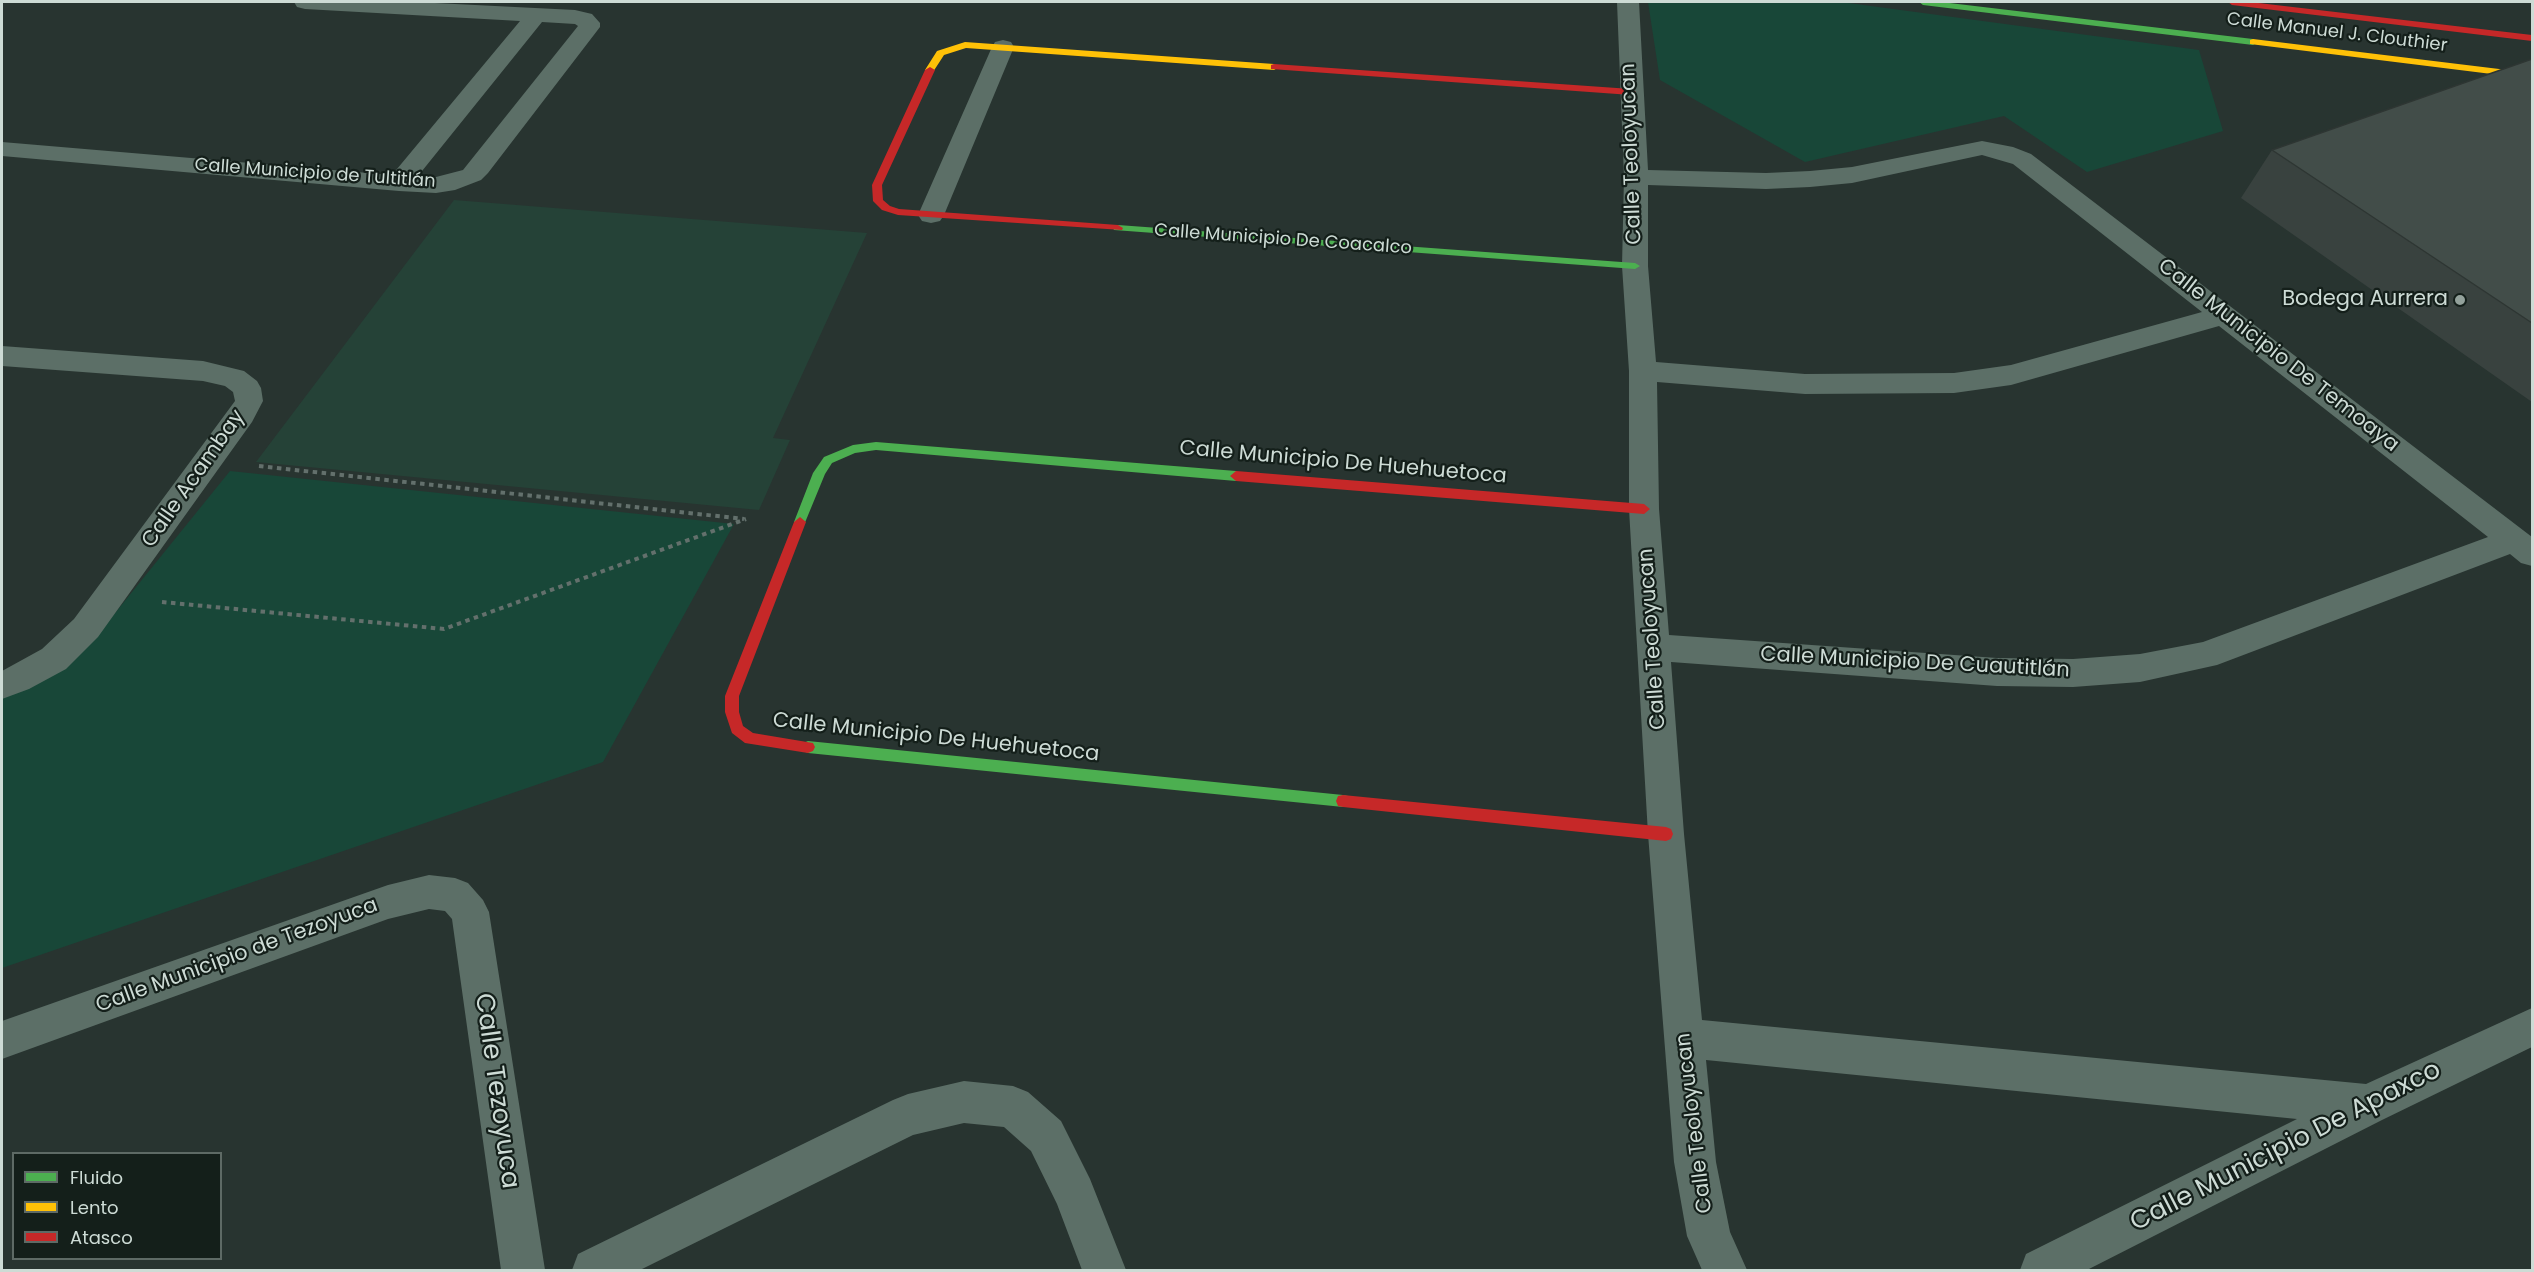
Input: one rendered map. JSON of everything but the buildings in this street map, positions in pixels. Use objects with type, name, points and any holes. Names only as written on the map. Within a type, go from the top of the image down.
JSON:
[{"type":"street","name":"Calle Municipio de Tultitlán","points":[[2,149],[399,183],[436,185],[455,182],[472,175],[589,27],[589,23],[584,19],[575,16],[305,2]]},
{"type":"street","name":"Calle Teoloyucan","points":[[1628,2],[1636,177],[1635,266],[1643,371],[1644,509],[1666,834],[1695,1162],[1709,1236],[1725,1270]]},
{"type":"street","name":"Calle Manuel J. Clouthier","points":[[1923,2],[2532,76]]},
{"type":"street","name":"Calle Manuel J. Clouthier","points":[[2232,2],[2276,4],[2532,38]]},
{"type":"street","points":[[2330,2],[2348,15]]},
{"type":"street","points":[[399,183],[536,15]]},
{"type":"street","name":"Calle Municipio De Coacalco","points":[[1631,92],[965,45],[940,53],[933,64],[877,184],[878,201],[886,208],[898,212],[1635,266]]},
{"type":"street","points":[[931,215],[1003,47]]},
{"type":"street","name":"Calle Municipio De Temoaya","points":[[1636,177],[1766,181],[1810,179],[1852,175],[1982,148],[2004,152],[2022,159],[2523,547]]},
{"type":"street","points":[[1643,371],[1805,384],[1954,383],[2011,375],[2226,315]]},
{"type":"street","name":"Calle Acambay","points":[[2,356],[203,371],[234,378],[247,388],[249,401],[242,415],[209,461],[86,628],[54,659],[7,680]]},
{"type":"street","name":"Calle Municipio De Huehuetoca","points":[[1644,509],[876,446],[853,449],[828,460],[819,473],[732,696],[732,712],[737,729],[750,739],[768,743],[1666,834]]},
{"type":"street","name":"Calle Municipio De Cuautitlán","points":[[1653,647],[1998,672],[2073,673],[2140,668],[2205,655],[2523,547]]},
{"type":"street","name":"Calle Municipio de Tezoyuca","points":[[2,1040],[388,902],[429,892],[454,895],[470,912]]},
{"type":"street","name":"Calle Tezoyuca","points":[[470,912],[523,1270]]},
{"type":"street","name":"Calle Municipio De Apaxco","points":[[2042,1270],[2367,1105],[2532,1027]]},
{"type":"street","points":[[1684,1038],[2367,1105]]},
{"type":"street","points":[[594,1270],[908,1115],[964,1102],[1013,1107],[1046,1136],[1075,1194],[1104,1270]]},
{"type":"path","points":[[209,461],[798,525]]},
{"type":"path","points":[[109,597],[444,629],[746,519]]},
{"type":"shaded area","points":[[1648,2],[1841,2],[2199,50],[2223,131],[2087,172],[2004,116],[1805,162],[1660,80]]},
{"type":"shaded area","points":[[454,200],[867,233],[773,438],[790,440],[759,510],[256,462]]},
{"type":"shaded area","points":[[230,471],[734,524],[603,762],[2,968],[2,692],[60,665],[111,618]]},
{"type":"traffic: fast","points":[[1923,2],[2253,42]]},
{"type":"traffic: fast","points":[[1118,228],[1635,266]]},
{"type":"traffic: fast","points":[[800,522],[819,473],[828,460],[853,449],[876,446],[1236,476]]},
{"type":"traffic: fast","points":[[808,747],[1343,801]]},
{"type":"traffic: slow","points":[[2253,42],[2532,76]]},
{"type":"traffic: slow","points":[[930,70],[940,53],[965,45],[1274,67]]},
{"type":"traffic: jam","points":[[2232,2],[2532,38]]},
{"type":"traffic: jam","points":[[1274,67],[1631,92]]},
{"type":"traffic: jam","points":[[930,70],[877,185],[878,201],[886,208],[898,212],[1118,228]]},
{"type":"traffic: jam","points":[[1236,476],[1644,509]]},
{"type":"traffic: jam","points":[[800,522],[732,696],[732,712],[737,729],[750,739],[808,747]]},
{"type":"traffic: jam","points":[[1343,801],[1666,834]]},
{"type":"place","name":"Bodega Aurrera","points":[[2460,300]]}]
